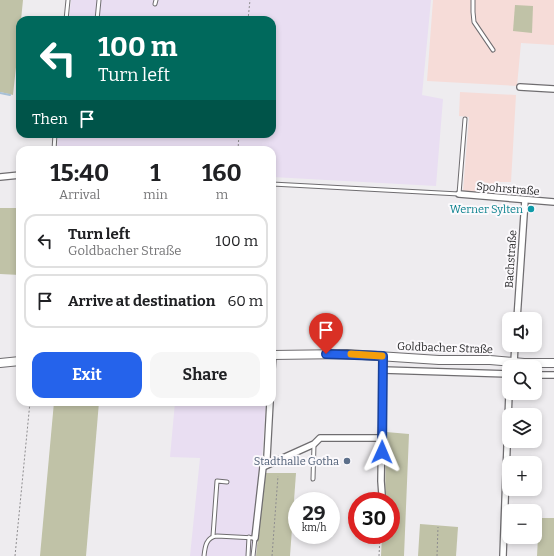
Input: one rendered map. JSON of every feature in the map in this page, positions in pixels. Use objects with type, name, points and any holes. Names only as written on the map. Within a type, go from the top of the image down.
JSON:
[{"type":"main road","name":"Goldbacher Straße","points":[[276,355],[326,354],[439,360],[502,361]]},
{"type":"main road","points":[[0,363],[16,361]]},
{"type":"main road","name":"Goldbacher Straße","points":[[542,363],[554,363]]},
{"type":"street","points":[[520,87],[554,89]]},
{"type":"street","points":[[0,177],[16,175]]},
{"type":"street","name":"Spohrstraße","points":[[459,194],[554,202]]},
{"type":"street","name":"Bachstraße","points":[[518,312],[526,200]]},
{"type":"street","name":"Goldbacher Straße","points":[[382,492],[383,356]]},
{"type":"street","points":[[383,370],[502,374]]},
{"type":"street","points":[[542,375],[554,375]]},
{"type":"street","points":[[503,556],[509,400]]},
{"type":"street","points":[[255,538],[263,467],[267,457],[270,406]]},
{"type":"street","points":[[263,467],[314,444],[320,438],[382,438]]},
{"type":"lane","points":[[66,16],[68,0]]},
{"type":"lane","points":[[97,16],[99,0]]},
{"type":"lane","points":[[155,4],[156,0]]},
{"type":"lane","points":[[474,0],[474,22],[493,50]]},
{"type":"lane","points":[[276,184],[459,194],[465,119]]},
{"type":"lane","points":[[313,479],[314,444]]},
{"type":"lane","points":[[213,536],[217,481],[227,482]]},
{"type":"lane","points":[[204,556],[206,544],[213,536],[255,538],[253,556]]},
{"type":"lane","points":[[248,556],[249,537]]},
{"type":"path","points":[[248,16],[250,0]]},
{"type":"path","points":[[15,556],[30,406]]},
{"type":"path","points":[[272,556],[278,476]]},
{"type":"path","points":[[437,556],[438,527]]},
{"type":"path","points":[[378,556],[379,544]]},
{"type":"shaded area","points":[[71,0],[431,0],[422,95],[443,99],[436,186],[276,177],[276,146],[57,146],[58,138],[276,138],[276,16],[69,16]]},
{"type":"shaded area","points":[[433,0],[554,0],[554,45],[521,43],[517,86],[427,81]]},
{"type":"shaded area","points":[[460,92],[516,95],[511,182],[497,182],[496,193],[463,191],[469,117],[459,116]]},
{"type":"shaded area","points":[[175,406],[266,406],[261,472],[264,473],[256,556],[190,556],[200,458],[170,457]]},
{"type":"green space","points":[[0,0],[23,0],[21,16],[16,16],[16,67],[13,95],[0,92]]},
{"type":"green space","points":[[515,5],[533,6],[532,33],[513,31]]},
{"type":"green space","points":[[0,208],[16,208],[16,275],[0,274]]},
{"type":"green space","points":[[54,406],[99,406],[86,556],[40,556]]},
{"type":"green space","points":[[386,432],[409,434],[404,556],[381,556],[382,544],[400,544],[400,492],[385,492]]},
{"type":"green space","points":[[264,473],[296,473],[295,492],[288,492],[288,544],[291,544],[290,556],[256,556]]},
{"type":"green space","points":[[542,518],[554,518],[554,556],[537,556],[538,544],[542,544]]},
{"type":"green space","points":[[420,524],[458,527],[456,556],[418,556]]},
{"type":"waterway","points":[[0,93],[10,95]]},
{"type":"slow traffic","points":[[351,354],[382,356]]},
{"type":"place","name":"Werner Sylten","points":[[531,209]]},
{"type":"place","name":"Stadthalle Gotha","points":[[347,461]]},
{"type":"route","points":[[326,354],[383,356],[382,452]]}]
